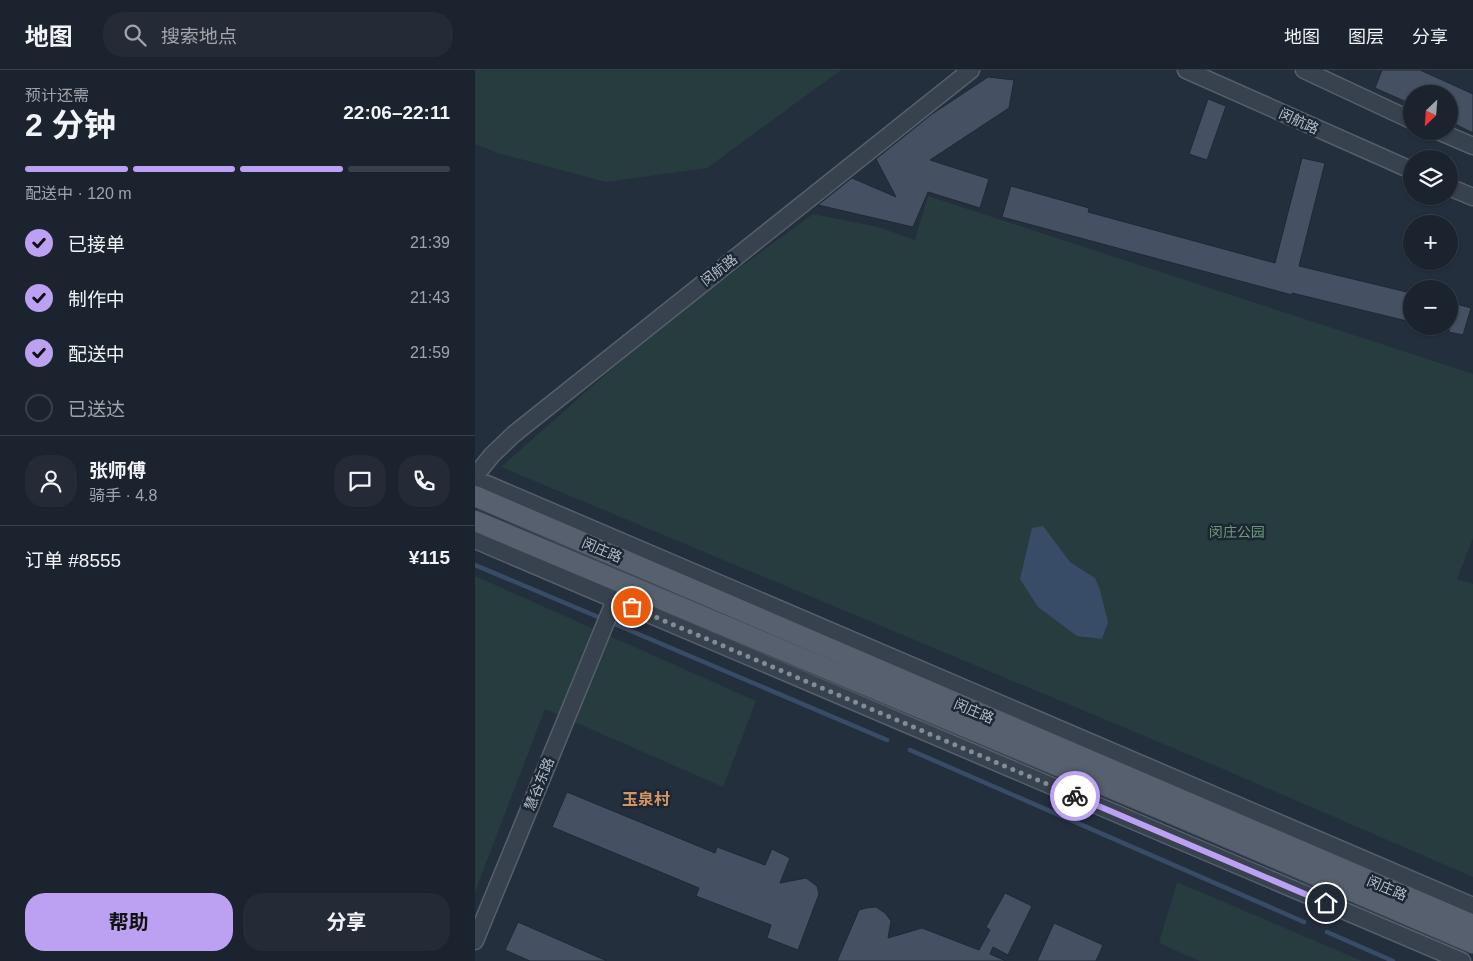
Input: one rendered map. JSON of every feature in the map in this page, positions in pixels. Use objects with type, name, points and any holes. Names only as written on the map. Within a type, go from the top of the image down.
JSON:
[{"type":"main road","name":"闵庄路","points":[[475,496],[1473,925]]},
{"type":"main road","name":"闵庄路","points":[[475,521],[1186,802],[1473,943]]},
{"type":"street","name":"闵航路","points":[[475,476],[492,455],[515,434],[971,70]]},
{"type":"street","name":"闵航路","points":[[1187,70],[1403,166]]},
{"type":"street","points":[[1304,70],[1403,116]]},
{"type":"street","points":[[1458,140],[1473,146]]},
{"type":"street","points":[[1458,191],[1473,197]]},
{"type":"street","name":"闵庄路","points":[[475,487],[487,484],[1186,802],[1473,906]]},
{"type":"street","points":[[475,540],[609,614],[1172,837],[1462,961]]},
{"type":"street","name":"慧谷东路","points":[[475,941],[609,614]]},
{"type":"street","points":[[1172,837],[1186,802]]},
{"type":"green space","points":[[475,70],[841,70],[707,168],[606,182],[498,153],[475,144]]},
{"type":"green space","name":"闵庄公园","points":[[928,196],[1473,374],[1473,538],[1457,579],[1473,584],[1473,877],[1209,763],[501,467],[665,322],[813,214],[878,227],[915,240]]},
{"type":"green space","points":[[475,576],[756,701],[723,787],[545,709],[475,892]]},
{"type":"green space","points":[[1177,882],[1362,961],[1200,961],[1159,943]]},
{"type":"water","points":[[1043,526],[1070,562],[1095,578],[1108,622],[1102,639],[1077,636],[1038,607],[1020,579],[1032,528]]},
{"type":"building","points":[[1382,70],[1420,70],[1453,85],[1403,85],[1403,100],[1375,88]]},
{"type":"building","points":[[988,77],[1014,80],[1009,108],[930,160],[989,179],[980,208],[928,192],[913,227],[818,205],[852,178],[896,197],[876,159],[932,114]]},
{"type":"building","points":[[1458,87],[1473,94],[1473,133],[1458,126]]},
{"type":"building","points":[[1208,99],[1226,106],[1207,160],[1189,154]]},
{"type":"building","points":[[1302,158],[1325,163],[1299,266],[1403,291],[1403,320],[1292,293],[1292,295],[1002,217],[1011,186],[1089,208],[1088,212],[1275,263]]},
{"type":"building","points":[[1458,304],[1471,308],[1463,335],[1458,334]]},
{"type":"building","points":[[567,792],[715,853],[717,847],[765,865],[772,849],[790,858],[780,883],[806,878],[817,886],[819,894],[798,950],[767,938],[771,925],[696,896],[699,888],[552,827]]},
{"type":"building","points":[[1005,893],[1032,906],[1008,955],[993,947],[990,954],[1006,961],[837,961],[859,910],[876,907],[885,913],[891,921],[888,938],[922,928],[979,950],[990,930],[986,927]]},
{"type":"building","points":[[518,922],[607,961],[530,961],[505,950]]},
{"type":"building","points":[[1054,923],[1103,945],[1096,961],[1037,961]]},
{"type":"waterway","points":[[475,565],[603,619]]},
{"type":"waterway","points":[[610,622],[887,740]]},
{"type":"waterway","points":[[910,750],[1304,922]]},
{"type":"waterway","points":[[1327,932],[1393,961]]},
{"type":"way so far","points":[[632,607],[1075,796]]},
{"type":"district","name":"玉泉村","points":[[646,799]]},
{"type":"route","points":[[1075,796],[1326,903]]}]
